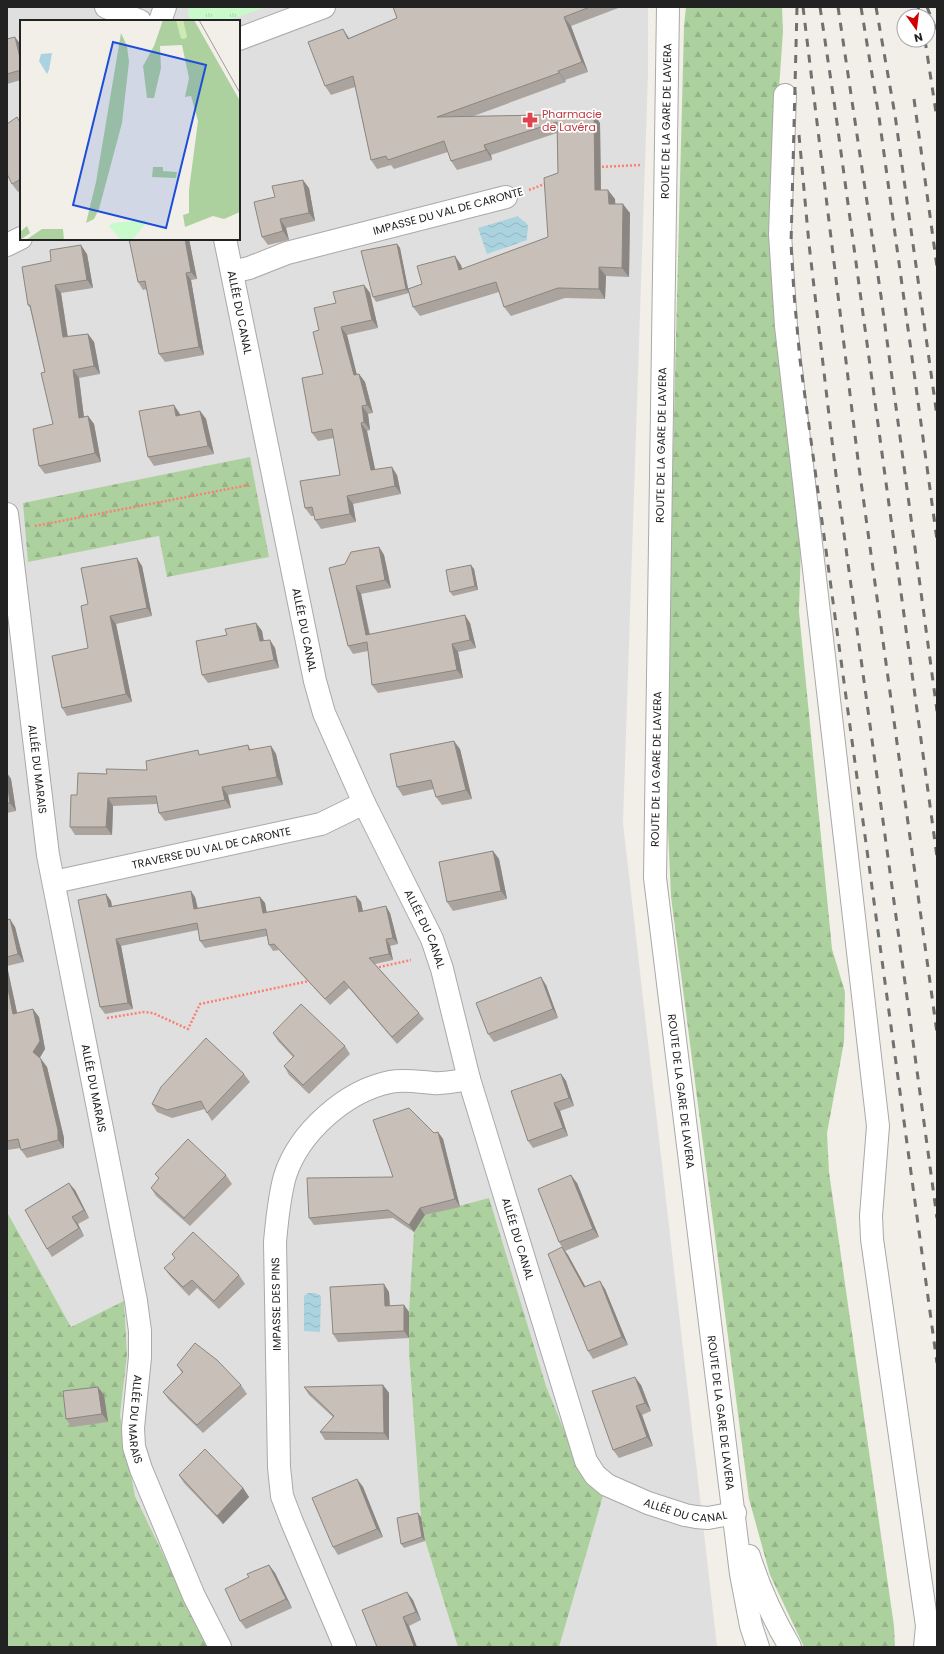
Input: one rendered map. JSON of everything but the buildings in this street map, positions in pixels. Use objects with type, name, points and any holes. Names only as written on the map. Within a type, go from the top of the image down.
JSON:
[{"type":"street","points":[[106,7],[138,20]]},
{"type":"street","points":[[160,20],[165,7]]},
{"type":"street","points":[[240,39],[324,7]]},
{"type":"street","name":"ROUTE DE LA GARE DE LAVERA","points":[[666,12],[655,878],[746,1601],[751,1626],[758,1647]]},
{"type":"street","points":[[785,95],[780,234],[786,326],[878,1126],[871,1216],[872,1239],[926,1626],[925,1647]]},
{"type":"street","name":"IMPASSE DU VAL DE CARONTE","points":[[232,272],[249,268],[287,253],[506,197]]},
{"type":"street","points":[[7,246],[20,239]]},
{"type":"street","name":"ALLÉE DU CANAL","points":[[225,240],[315,681],[324,713],[364,803],[432,939],[469,1079],[586,1461],[595,1475],[607,1485],[648,1503],[696,1517],[708,1518],[735,1513]]},
{"type":"street","name":"ALLÉE DU MARAIS","points":[[8,522],[48,855],[136,1301],[140,1331],[140,1357],[132,1428],[134,1447],[141,1469],[194,1596],[220,1647]]},
{"type":"street","name":"TRAVERSE DU VAL DE CARONTE","points":[[54,882],[321,824],[364,803]]},
{"type":"street","name":"IMPASSE DES PINS","points":[[345,1647],[282,1496],[279,1467],[275,1242],[278,1209],[285,1175],[298,1150],[315,1127],[347,1100],[368,1088],[392,1082],[413,1081],[434,1083],[454,1082],[469,1079]]},
{"type":"street","name":"ROUTE DE LA GARE DE LAVERA","points":[[735,1513],[758,1583],[779,1629],[790,1647]]},
{"type":"path","points":[[595,167],[665,163]]},
{"type":"path","name":"IMPASSE DU VAL DE CARONTE","points":[[506,197],[548,183]]},
{"type":"path","points":[[8,522],[275,480]]},
{"type":"path","points":[[368,969],[437,955]]},
{"type":"path","points":[[82,1022],[144,1012],[153,1013],[188,1029],[200,1004],[315,980]]},
{"type":"shaded area","points":[[7,7],[648,7],[648,74],[623,823],[717,1647],[208,1647],[135,1496],[120,1415],[127,1355],[124,1302],[71,1328],[7,1212]]},
{"type":"green space","points":[[188,7],[266,7],[229,20],[191,20],[189,17]]},
{"type":"green space","points":[[686,7],[782,7],[783,31],[772,190],[801,544],[799,612],[832,949],[845,992],[844,1042],[827,1133],[829,1172],[894,1626],[895,1647],[804,1647],[770,1575],[749,1499],[671,897],[665,763],[684,26]]},
{"type":"green space","points":[[250,457],[269,557],[167,577],[159,536],[28,562],[23,503]]},
{"type":"green space","points":[[489,1198],[546,1386],[581,1472],[593,1489],[603,1496],[559,1647],[458,1647],[425,1540],[421,1517],[409,1353],[409,1312],[414,1232],[425,1215]]},
{"type":"green space","points":[[7,1212],[71,1327],[124,1301],[127,1355],[120,1415],[135,1496],[208,1647],[7,1647]]},
{"type":"water","points":[[518,216],[528,226],[527,240],[487,254],[478,228]]},
{"type":"water","points":[[308,1293],[315,1293],[321,1296],[320,1332],[304,1331],[304,1296]]},
{"type":"railway","points":[[797,7],[791,244],[800,360],[937,1363]]},
{"type":"railway","points":[[803,7],[858,460],[937,1033]]},
{"type":"railway","points":[[820,7],[937,857]]},
{"type":"railway","points":[[838,7],[881,296],[937,711]]},
{"type":"railway","points":[[861,7],[879,117],[937,540]]},
{"type":"railway","points":[[876,7],[895,115],[937,416]]},
{"type":"railway","points":[[927,7],[937,32]]},
{"type":"railway","points":[[926,48],[937,119]]},
{"type":"railway","points":[[914,99],[937,267]]},
{"type":"railway","points":[[799,135],[809,244],[836,475],[937,1218]]},
{"type":"place","name":"Pharmacie de Lavéra","points":[[530,120]]}]
